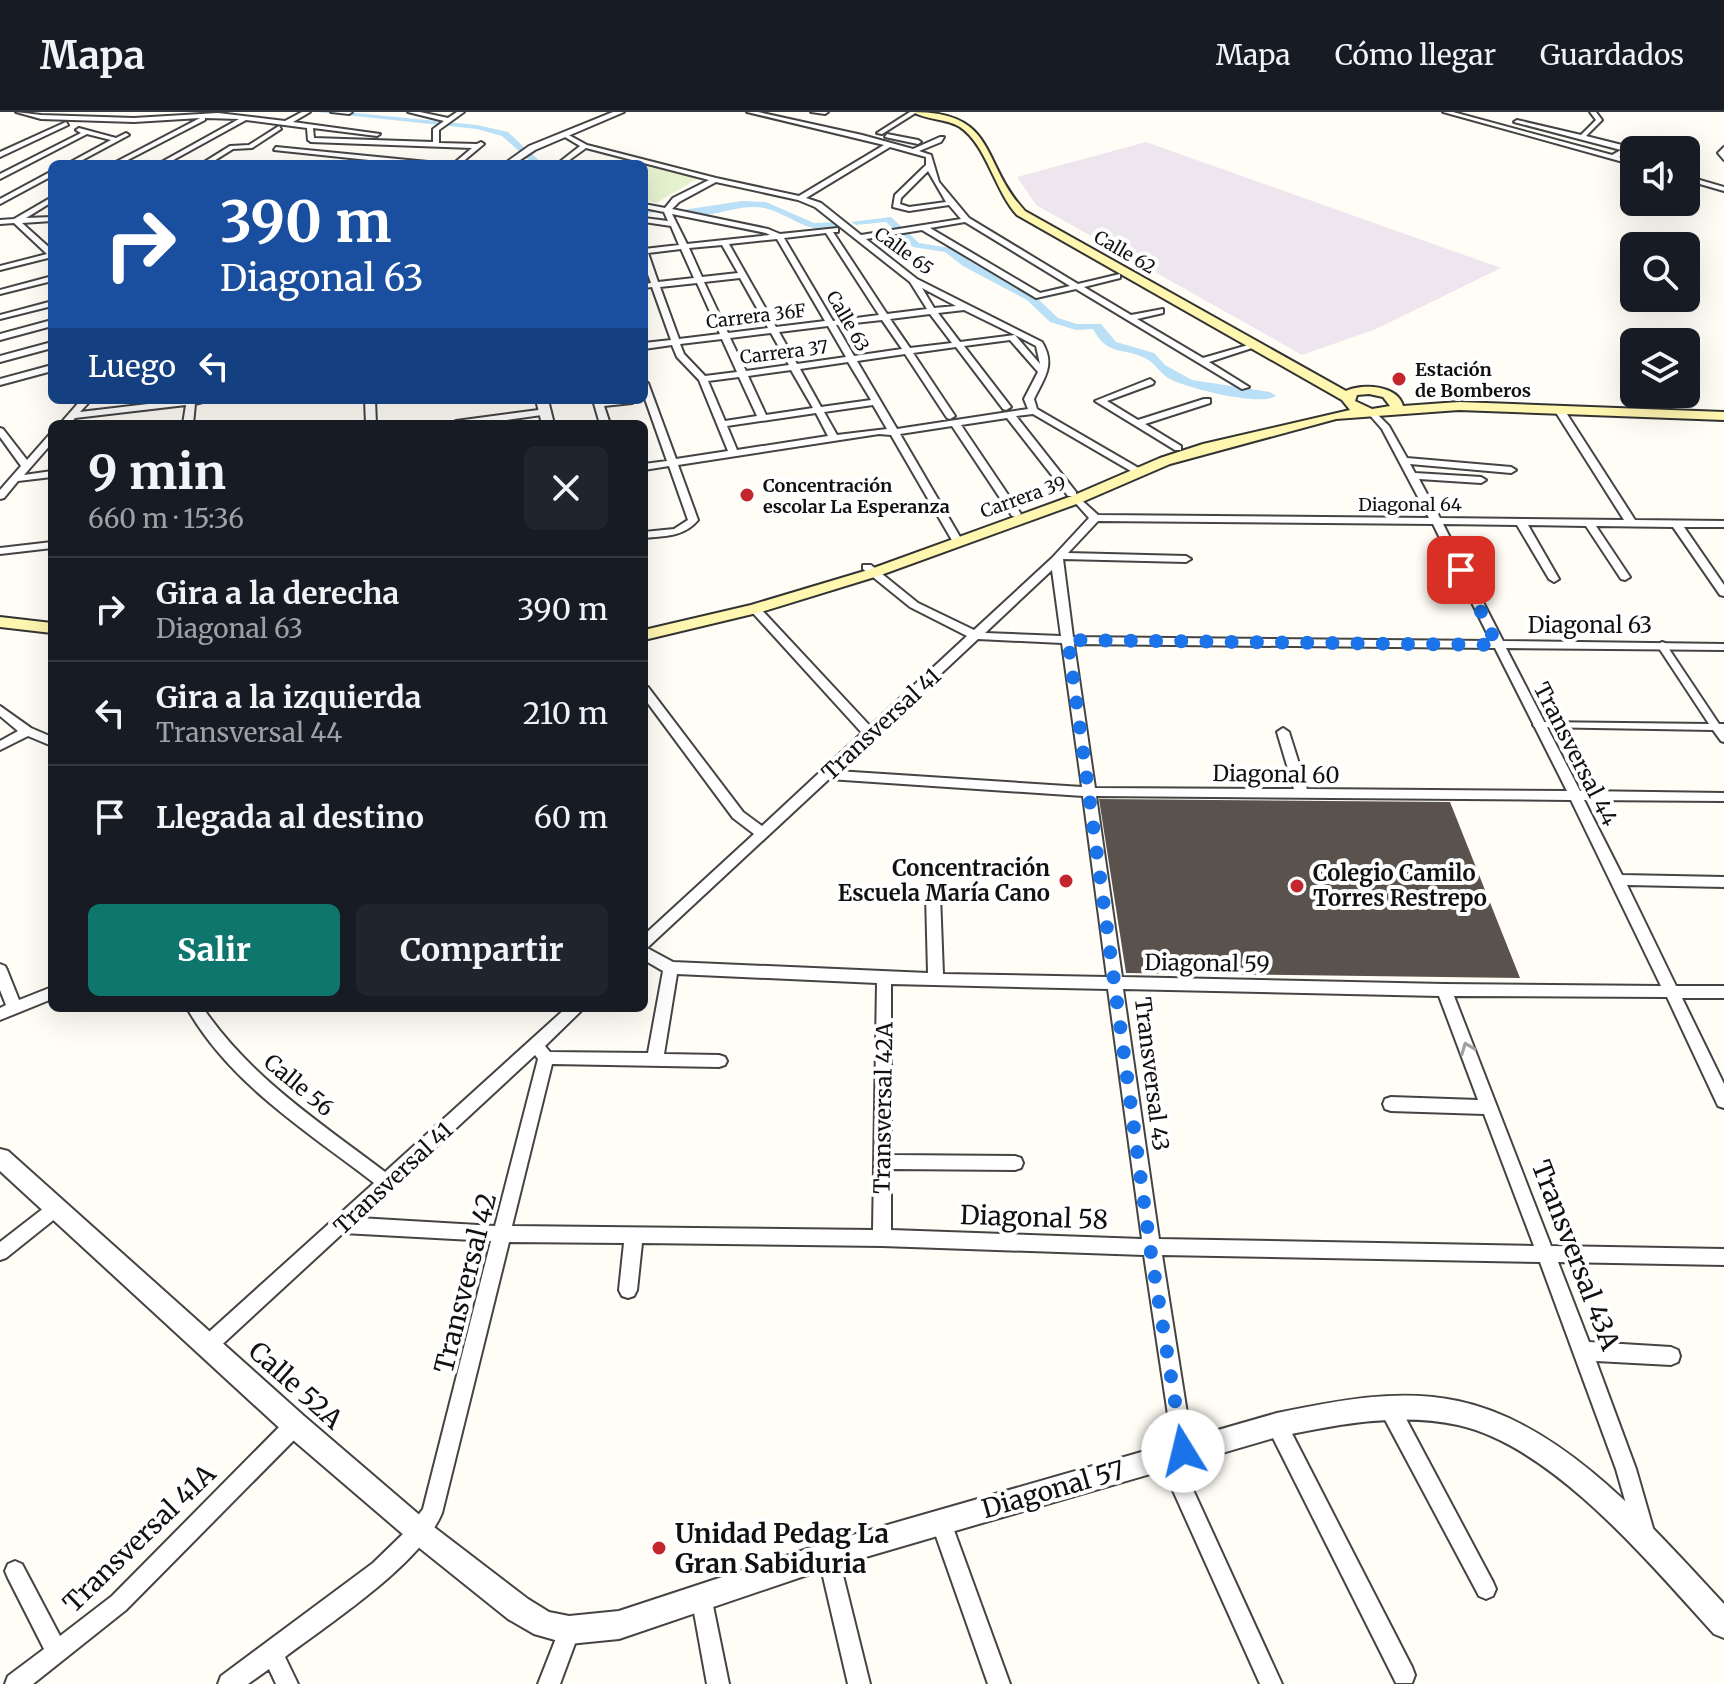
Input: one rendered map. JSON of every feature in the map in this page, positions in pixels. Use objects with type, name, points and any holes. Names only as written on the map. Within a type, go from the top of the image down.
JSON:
[{"type":"main road","name":"Calle 62","points":[[916,112],[952,120],[973,132],[1006,198],[1021,213],[1370,413]]},
{"type":"main road","name":"Calle 62","points":[[937,112],[970,122],[982,130],[1020,196],[1041,214],[1317,371],[1363,390],[1459,406]]},
{"type":"main road","name":"Carrera 39","points":[[648,634],[755,609],[870,570],[1075,496],[1178,448],[1347,400],[1352,392],[1363,390]]},
{"type":"main road","points":[[1387,394],[1397,403],[1391,412]]},
{"type":"main road","name":"Carrera 39","points":[[1135,470],[1227,442],[1336,415],[1459,406]]},
{"type":"main road","points":[[1459,406],[1724,416]]},
{"type":"main road","name":"Carrera 39","points":[[956,539],[1016,514],[1075,496]]},
{"type":"main road","name":"Carrera 39","points":[[648,626],[870,570]]},
{"type":"main road","points":[[0,611],[48,616]]},
{"type":"main road","points":[[0,622],[48,628]]},
{"type":"street","points":[[21,112],[64,121],[210,114],[281,126],[377,134],[341,160]]},
{"type":"street","points":[[0,155],[75,112]]},
{"type":"street","points":[[109,119],[123,112]]},
{"type":"street","points":[[168,160],[263,112]]},
{"type":"street","points":[[211,160],[232,147],[250,147],[306,112]]},
{"type":"street","points":[[334,112],[348,112]]},
{"type":"street","points":[[411,112],[446,119]]},
{"type":"street","points":[[436,144],[436,129],[446,119],[461,112]]},
{"type":"street","points":[[514,160],[532,148],[620,112]]},
{"type":"street","points":[[750,112],[929,156],[928,167],[966,220],[1245,387]]},
{"type":"street","points":[[814,112],[824,112]]},
{"type":"street","points":[[916,112],[880,133],[918,142]]},
{"type":"street","points":[[1446,112],[1620,159]]},
{"type":"street","points":[[1583,136],[1599,120],[1593,112]]},
{"type":"street","points":[[123,160],[203,119]]},
{"type":"street","points":[[1502,119],[1620,144]]},
{"type":"street","points":[[64,121],[85,133],[117,140]]},
{"type":"street","points":[[255,135],[270,122]]},
{"type":"street","points":[[310,128],[311,140],[481,143],[461,160]]},
{"type":"street","points":[[0,177],[85,133]]},
{"type":"street","name":"Calle 65","points":[[563,134],[585,146],[639,160]]},
{"type":"street","points":[[78,160],[126,135]]},
{"type":"street","points":[[913,152],[921,145],[933,144],[942,138]]},
{"type":"street","points":[[800,198],[889,145]]},
{"type":"street","points":[[566,160],[585,146]]},
{"type":"street","points":[[276,149],[381,160]]},
{"type":"street","points":[[1613,157],[1620,154]]},
{"type":"street","name":"Calle 65","points":[[648,162],[800,198],[826,210],[914,281],[1039,344],[1046,353],[1044,373]]},
{"type":"street","points":[[928,167],[898,197],[896,205],[909,209],[951,203]]},
{"type":"street","points":[[0,168],[27,171]]},
{"type":"street","points":[[40,172],[48,173]]},
{"type":"street","points":[[0,202],[48,175]]},
{"type":"street","points":[[667,210],[676,200],[715,180]]},
{"type":"street","points":[[1700,182],[1724,189]]},
{"type":"street","points":[[0,194],[25,196]]},
{"type":"street","points":[[38,198],[48,199]]},
{"type":"street","points":[[16,221],[48,201]]},
{"type":"street","points":[[648,207],[768,231],[780,237]]},
{"type":"street","points":[[667,210],[763,418]]},
{"type":"street","points":[[0,222],[48,219]]},
{"type":"street","points":[[858,238],[966,220]]},
{"type":"street","points":[[16,221],[48,250]]},
{"type":"street","points":[[648,221],[673,224]]},
{"type":"street","points":[[648,252],[829,232],[846,226]]},
{"type":"street","points":[[923,227],[1039,296],[1117,276]]},
{"type":"street","points":[[829,232],[1016,514]]},
{"type":"street","name":"Calle 63","points":[[780,237],[956,539]]},
{"type":"street","points":[[725,243],[834,438]]},
{"type":"street","points":[[1,267],[48,255]]},
{"type":"street","points":[[648,264],[685,363],[703,379],[733,453]]},
{"type":"street","points":[[648,286],[743,275]]},
{"type":"street","points":[[0,292],[48,280]]},
{"type":"street","points":[[914,281],[932,311],[1008,411],[1095,518]]},
{"type":"street","points":[[0,317],[48,305]]},
{"type":"street","name":"Carrera 36F","points":[[648,346],[967,307]]},
{"type":"street","points":[[1129,318],[1160,311]]},
{"type":"street","points":[[0,337],[48,324]]},
{"type":"street","name":"Carrera 37","points":[[703,379],[1012,337],[1044,373]]},
{"type":"street","points":[[1202,361],[1252,345]]},
{"type":"street","points":[[0,359],[48,346]]},
{"type":"street","points":[[0,382],[48,369]]},
{"type":"street","points":[[1031,408],[1044,373]]},
{"type":"street","points":[[1150,382],[1100,399],[1101,404],[1178,448]]},
{"type":"street","points":[[1136,424],[1207,401]]},
{"type":"street","points":[[721,424],[875,402]]},
{"type":"street","points":[[648,403],[693,520],[691,525],[678,531],[648,535]]},
{"type":"street","points":[[68,420],[82,404]]},
{"type":"street","points":[[68,420],[172,404]]},
{"type":"street","points":[[648,466],[1031,408],[1135,470]]},
{"type":"street","points":[[1560,411],[1630,521]]},
{"type":"street","points":[[486,420],[545,412]]},
{"type":"street","points":[[1386,428],[1391,412]]},
{"type":"street","name":"Transversal 44","points":[[1370,413],[1386,428],[1436,521],[1618,880],[1724,1101]]},
{"type":"street","points":[[0,431],[25,466]]},
{"type":"street","points":[[0,496],[48,441]]},
{"type":"street","points":[[1402,460],[1511,470]]},
{"type":"street","points":[[0,475],[25,466]]},
{"type":"street","points":[[14,479],[48,475]]},
{"type":"street","points":[[1411,476],[1481,480]]},
{"type":"street","name":"Diagonal 64","points":[[1095,518],[1724,524]]},
{"type":"street","name":"Transversal 41","points":[[648,940],[827,775],[868,732],[976,636],[1095,518]]},
{"type":"street","points":[[1520,521],[1554,579]]},
{"type":"street","points":[[1588,521],[1625,577]]},
{"type":"street","points":[[1676,523],[1724,593]]},
{"type":"street","points":[[0,551],[48,545]]},
{"type":"street","points":[[1057,558],[1186,559]]},
{"type":"street","name":"Transversal 43","points":[[1057,558],[1116,982],[1175,1453],[1271,1684]]},
{"type":"street","points":[[870,570],[914,605],[976,636]]},
{"type":"street","points":[[755,609],[868,732]]},
{"type":"street","name":"Diagonal 63","points":[[976,636],[1068,640],[1724,647]]},
{"type":"street","points":[[1662,645],[1720,727],[1724,739]]},
{"type":"street","points":[[648,695],[738,815],[764,834]]},
{"type":"street","points":[[0,710],[27,731],[48,740]]},
{"type":"street","points":[[1538,725],[1720,727]]},
{"type":"street","points":[[0,746],[27,731]]},
{"type":"street","points":[[1283,732],[1302,795]]},
{"type":"street","name":"Diagonal 60","points":[[827,775],[1088,792],[1724,797]]},
{"type":"street","points":[[1618,880],[1724,882]]},
{"type":"street","points":[[933,895],[936,979]]},
{"type":"street","name":"Diagonal 59","points":[[648,955],[671,968],[884,978],[1444,990],[1724,992]]},
{"type":"street","points":[[655,1060],[671,968]]},
{"type":"street","points":[[0,970],[7,1011],[48,995]]},
{"type":"street","name":"Transversal 42A","points":[[882,1238],[884,978]]},
{"type":"street","name":"Transversal 43A","points":[[1444,990],[1583,1351],[1626,1469],[1647,1543]]},
{"type":"street","name":"Calle 56","points":[[197,1012],[211,1035],[273,1096],[387,1183]]},
{"type":"street","name":"Transversal 41","points":[[207,1346],[387,1183],[541,1052],[573,1012]]},
{"type":"street","points":[[541,1052],[719,1061]]},
{"type":"street","name":"Transversal 42","points":[[421,1533],[439,1492],[504,1234],[541,1052]]},
{"type":"street","points":[[1391,1104],[1489,1107]]},
{"type":"street","name":"Calle 52A","points":[[0,1158],[295,1425],[421,1533],[518,1609],[544,1624],[569,1630]]},
{"type":"street","points":[[883,1162],[1015,1163]]},
{"type":"street","points":[[0,1252],[55,1209]]},
{"type":"street","name":"Diagonal 58","points":[[343,1225],[504,1234],[882,1238],[1150,1247],[1724,1257]]},
{"type":"street","points":[[628,1290],[634,1235]]},
{"type":"street","points":[[1583,1351],[1671,1356]]},
{"type":"street","points":[[1389,1407],[1486,1589]]},
{"type":"street","name":"Diagonal 57","points":[[569,1630],[619,1625],[828,1555],[1277,1425],[1389,1407],[1426,1408],[1463,1414],[1500,1427],[1538,1450],[1647,1543],[1724,1624]]},
{"type":"street","name":"Transversal 41A","points":[[16,1684],[119,1603],[295,1425]]},
{"type":"street","points":[[1277,1425],[1404,1675]]},
{"type":"street","points":[[941,1522],[999,1684]]},
{"type":"street","points":[[229,1684],[273,1654],[400,1555],[421,1533]]},
{"type":"street","points":[[828,1555],[859,1684]]},
{"type":"street","points":[[15,1571],[57,1652]]},
{"type":"street","points":[[701,1596],[718,1684]]},
{"type":"street","points":[[554,1680],[569,1630]]},
{"type":"street","points":[[273,1654],[287,1684]]},
{"type":"shaded area","points":[[1146,142],[1501,268],[1376,329],[1302,355],[1036,205],[1017,177]]},
{"type":"green space","points":[[648,166],[699,178],[656,203],[648,201]]},
{"type":"building","name":"Colegio Camilo Torres Restrepo","points":[[1099,799],[1450,802],[1520,978],[1126,973]]},
{"type":"waterway","points":[[321,112],[477,127],[505,134],[522,149]]},
{"type":"waterway","points":[[528,155],[534,160]]},
{"type":"waterway","points":[[681,211],[709,211],[742,204],[766,205],[813,226],[836,225]]},
{"type":"waterway","points":[[648,211],[656,211]]},
{"type":"waterway","points":[[856,222],[888,219],[916,245],[948,250],[967,264],[1031,298],[1054,320],[1076,327],[1097,326],[1112,345],[1150,355],[1161,367],[1188,383],[1221,391],[1270,396]]},
{"type":"place","name":"Estación de Bomberos","points":[[1399,379]]},
{"type":"place","name":"Concentración escolar La Esperanza","points":[[747,495]]},
{"type":"place","name":"Concentración Escuela María Cano","points":[[1066,881]]},
{"type":"place","name":"Colegio Camilo Torres Restrepo","points":[[1297,886]]},
{"type":"place","name":"Unidad Pedag La Gran Sabiduria","points":[[659,1548]]},
{"type":"route","points":[[1183,1451],[1150,1247],[1068,640],[1497,645],[1461,570]]}]
